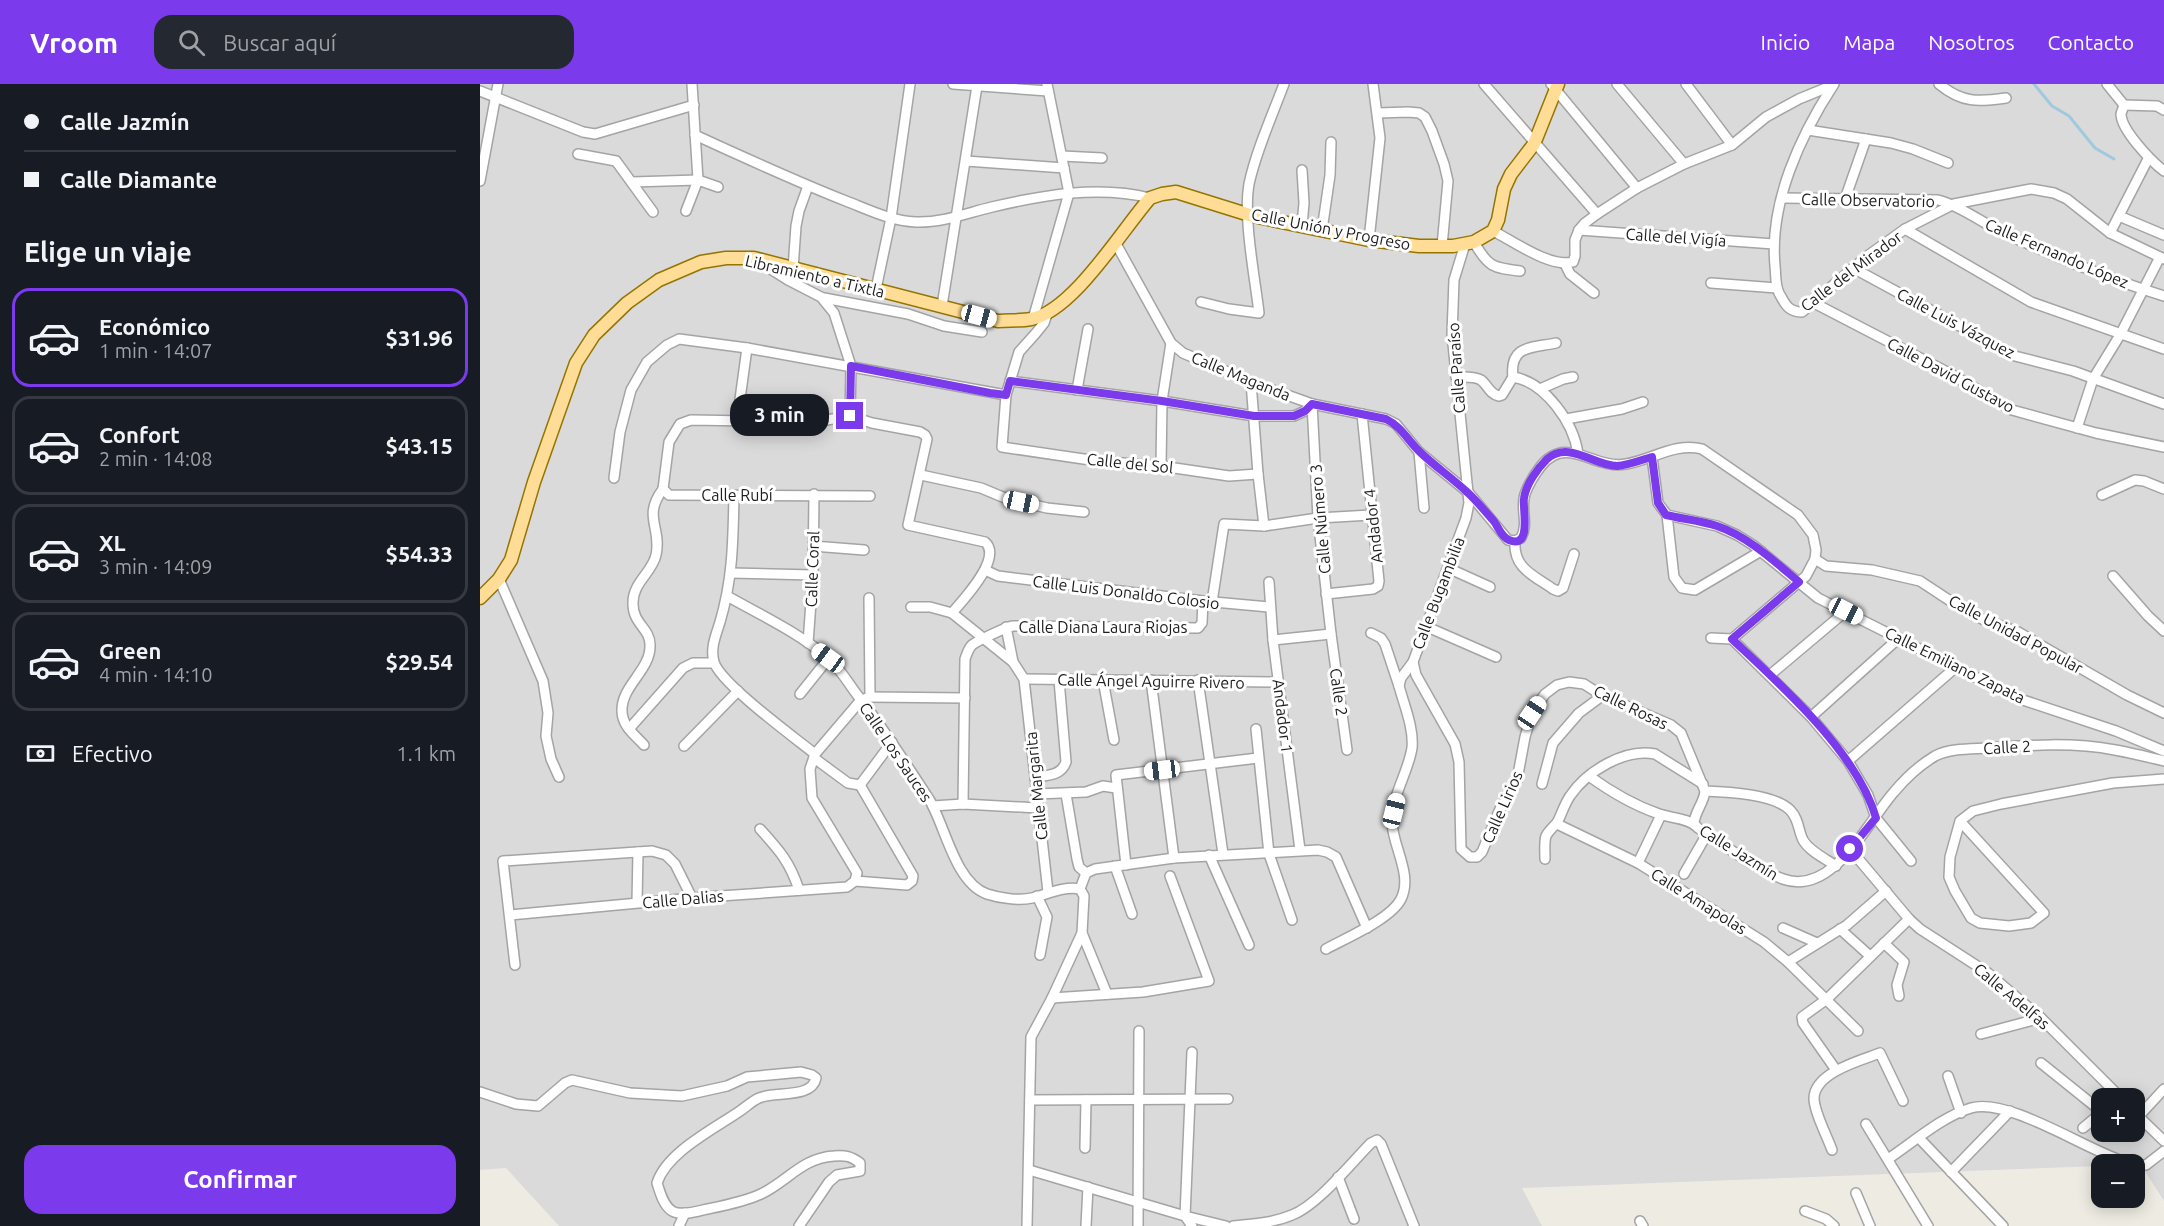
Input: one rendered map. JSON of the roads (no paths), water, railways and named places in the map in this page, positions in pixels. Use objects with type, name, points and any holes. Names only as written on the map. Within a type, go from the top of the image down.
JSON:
[{"type":"main road","points":[[1492,231],[1498,220],[1504,189],[1534,144],[1555,86]]},
{"type":"main road","name":"Calle Unión y Progreso","points":[[1150,198],[1176,192],[1248,214],[1369,240],[1419,246],[1470,243],[1492,231]]},
{"type":"main road","name":"Libramiento a Tixtla","points":[[480,598],[499,579],[511,560],[534,483],[576,363],[594,335],[627,303],[659,280],[701,262],[726,258],[754,258],[998,321],[1033,319],[1061,304],[1093,272],[1150,198]]},
{"type":"street","points":[[480,181],[498,84]]},
{"type":"street","points":[[686,211],[698,180],[692,84]]},
{"type":"street","points":[[876,289],[891,218],[910,84]]},
{"type":"street","points":[[952,84],[1048,88],[1069,193],[1033,319]]},
{"type":"street","points":[[1201,302],[1259,313],[1248,214],[1249,185],[1284,84]]},
{"type":"street","points":[[1484,84],[1597,214]]},
{"type":"street","points":[[1617,84],[1684,164]]},
{"type":"street","points":[[1686,84],[1731,145]]},
{"type":"street","points":[[1593,293],[1570,274],[1569,263],[1575,256],[1575,240],[1585,223],[1637,188],[1684,164],[1731,145],[1766,117],[1834,84]]},
{"type":"street","name":"Calle del Mirador","points":[[1834,84],[1797,154],[1782,198],[1774,244],[1777,288],[1787,308],[1794,312],[1802,312],[1815,303],[1853,268],[1905,230],[1954,204],[2031,189],[2054,193],[2067,199],[2110,233],[2162,258]]},
{"type":"street","points":[[1939,84],[1960,98],[1976,102],[2006,98]]},
{"type":"street","points":[[2107,84],[2124,105],[2157,106],[2164,111]]},
{"type":"street","points":[[942,306],[977,86]]},
{"type":"street","points":[[1555,86],[1637,188]]},
{"type":"street","points":[[1369,240],[1380,138],[1374,88]]},
{"type":"street","points":[[480,91],[582,132],[594,134],[694,105]]},
{"type":"street","points":[[2124,105],[2121,114],[2125,125],[2148,159],[2164,171]]},
{"type":"street","points":[[1378,114],[1419,113],[1425,117],[1432,131],[1448,181],[1442,246]]},
{"type":"street","points":[[1808,130],[1913,148],[1948,162]]},
{"type":"street","points":[[695,135],[808,186],[891,218],[915,222],[933,221],[995,206],[1069,193],[1128,192],[1150,198]]},
{"type":"street","points":[[1845,199],[1866,139]]},
{"type":"street","points":[[1322,230],[1330,175],[1330,142]]},
{"type":"street","points":[[578,154],[616,161],[653,212]]},
{"type":"street","points":[[1062,156],[1102,158]]},
{"type":"street","points":[[2110,233],[2148,159]]},
{"type":"street","points":[[966,161],[1064,168]]},
{"type":"street","points":[[1302,170],[1304,203],[1302,225]]},
{"type":"street","points":[[632,182],[698,180],[718,187]]},
{"type":"street","points":[[793,269],[796,226],[808,186]]},
{"type":"street","name":"Calle Observatorio","points":[[1782,198],[1938,200],[1954,204]]},
{"type":"street","name":"Calle Fernando López","points":[[1954,204],[1970,216],[2041,250],[2164,296]]},
{"type":"street","points":[[2119,216],[2164,235]]},
{"type":"street","name":"Calle del Vigía","points":[[1579,230],[1774,244]]},
{"type":"street","points":[[1905,230],[2031,302],[2164,349]]},
{"type":"street","points":[[1492,231],[1547,260],[1569,263]]},
{"type":"street","name":"Calle Maganda","points":[[1115,242],[1171,343],[1183,352],[1251,382],[1312,404],[1386,419],[1396,424],[1419,452],[1469,493]]},
{"type":"street","points":[[1470,243],[1489,264],[1496,268],[1520,271]]},
{"type":"street","name":"Calle Paraíso","points":[[1469,493],[1452,334],[1454,280],[1470,243]]},
{"type":"street","points":[[754,258],[788,280],[821,297],[908,314],[944,326],[982,332]]},
{"type":"street","points":[[2077,428],[2093,380],[2162,258]]},
{"type":"street","name":"Calle Luis Vázquez","points":[[1853,268],[2015,356],[2073,372],[2164,404]]},
{"type":"street","points":[[1711,283],[1777,288]]},
{"type":"street","points":[[821,297],[834,313],[851,366],[850,416]]},
{"type":"street","name":"Calle David Gustavo","points":[[1815,303],[1949,373],[2012,410],[2077,428],[2160,446]]},
{"type":"street","points":[[614,478],[620,432],[631,390],[647,363],[667,345],[679,339],[747,348],[1006,395],[1019,352],[1044,322],[1048,311]]},
{"type":"street","points":[[1077,390],[1088,329]]},
{"type":"street","points":[[1456,377],[1477,378],[1491,393],[1502,395],[1513,377],[1512,366],[1515,356],[1526,349],[1556,342]]},
{"type":"street","points":[[1161,466],[1162,401],[1171,343]]},
{"type":"street","points":[[737,421],[747,348]]},
{"type":"street","points":[[1513,377],[1540,389],[1566,419],[1576,442],[1578,454]]},
{"type":"street","points":[[1540,389],[1573,377]]},
{"type":"street","points":[[1010,381],[1254,416],[1294,416],[1305,411],[1312,404]]},
{"type":"street","points":[[1251,382],[1264,526],[1318,518],[1371,516]]},
{"type":"street","name":"Calle del Sol","points":[[1006,395],[1002,447],[1096,461],[1161,466],[1229,476],[1258,474]]},
{"type":"street","points":[[1566,419],[1622,409],[1643,402]]},
{"type":"street","name":"Calle Número 3","points":[[1312,404],[1318,518],[1331,634]]},
{"type":"street","name":"Andador 4","points":[[1326,594],[1373,589],[1379,581],[1362,414]]},
{"type":"street","points":[[644,745],[624,723],[622,713],[623,698],[648,658],[650,644],[646,631],[634,616],[633,600],[637,585],[656,555],[652,515],[654,501],[663,489],[669,442],[680,424],[691,420],[815,422],[850,416],[925,435],[927,440],[921,475],[908,525],[985,542],[989,545],[991,552],[985,570],[952,613]]},
{"type":"street","points":[[2160,446],[2164,455]]},
{"type":"street","points":[[1469,493],[1494,521],[1500,532],[1508,540],[1515,541],[1521,538],[1526,529],[1524,497],[1530,482],[1539,469],[1555,454],[1561,452],[1578,454],[1606,465],[1617,466],[1683,447],[1702,449],[1798,515],[1813,535],[1816,550],[1815,559],[1806,576],[1732,639]]},
{"type":"street","points":[[1419,452],[1424,507]]},
{"type":"street","points":[[1652,457],[1658,503],[1666,515],[1674,577],[1682,588],[1695,590],[1761,551]]},
{"type":"street","points":[[921,475],[981,488],[1005,498],[1029,504],[1084,512]]},
{"type":"street","points":[[2102,495],[2135,480],[2164,489]]},
{"type":"street","name":"Calle Rubí","points":[[663,489],[669,495],[870,496]]},
{"type":"street","name":"Calle Bugambilia","points":[[1469,493],[1466,518],[1413,662],[1416,675],[1455,744],[1459,762],[1461,849],[1470,857]]},
{"type":"street","name":"Calle Coral","points":[[808,643],[813,575],[814,494]]},
{"type":"street","points":[[734,495],[728,596],[712,649],[714,663],[720,674],[848,783],[860,785],[892,742]]},
{"type":"street","name":"Calle Emiliano Zapata","points":[[1666,515],[1717,526],[1737,535],[1761,551],[1818,597],[2017,698],[2116,731],[2164,751]]},
{"type":"street","name":"Calle Diana Laura Riojas","points":[[963,804],[965,659],[974,643],[1006,627],[1198,628],[1202,623],[1224,524],[1264,526]]},
{"type":"street","points":[[1515,541],[1514,552],[1523,569],[1558,591],[1563,588],[1574,554]]},
{"type":"street","points":[[813,546],[864,550]]},
{"type":"street","name":"Calle Unidad Popular","points":[[1815,559],[1826,566],[1872,570],[1920,581],[1961,608],[1984,620],[2018,632],[2127,695],[2164,712]]},
{"type":"street","points":[[1448,568],[1490,587]]},
{"type":"street","name":"Calle Luis Donaldo Colosio","points":[[985,570],[998,576],[1207,602],[1269,607]]},
{"type":"street","points":[[731,573],[813,575]]},
{"type":"street","points":[[2113,576],[2164,631]]},
{"type":"street","points":[[499,579],[543,681],[548,714],[546,736],[551,759],[559,777]]},
{"type":"street","name":"Andador 1","points":[[1269,582],[1269,607],[1300,850]]},
{"type":"street","name":"Calle Los Sauces","points":[[728,596],[808,643],[828,658],[843,674],[892,742],[933,806],[963,874],[974,887],[986,894],[1018,899],[1071,887],[1080,889]]},
{"type":"street","points":[[869,598],[870,697]]},
{"type":"street","points":[[911,607],[930,607],[952,613],[1013,662],[1024,679]]},
{"type":"street","points":[[1770,675],[1846,611]]},
{"type":"street","points":[[1425,626],[1496,657]]},
{"type":"street","points":[[1006,627],[1013,662]]},
{"type":"street","points":[[1326,948],[1367,927],[1397,906],[1405,880],[1392,823],[1412,747],[1411,730],[1385,644],[1381,638],[1371,633]]},
{"type":"street","points":[[1273,640],[1331,634]]},
{"type":"street","name":"Calle 2","points":[[1331,634],[1347,750]]},
{"type":"street","points":[[1711,638],[1732,639],[1811,717],[1848,761],[1868,795],[1876,818],[1911,861]]},
{"type":"street","points":[[1811,717],[1899,638]]},
{"type":"street","points":[[800,694],[828,658]]},
{"type":"street","points":[[1399,686],[1401,678],[1413,662]]},
{"type":"street","points":[[629,729],[683,668],[693,663],[714,663]]},
{"type":"street","points":[[1848,761],[1956,667]]},
{"type":"street","name":"Calle Ángel Aguirre Rivero","points":[[1024,679],[1278,682]]},
{"type":"street","name":"Calle Margarita","points":[[1024,679],[1048,892]]},
{"type":"street","points":[[1035,777],[1058,774],[1064,770],[1066,762],[1059,680]]},
{"type":"street","points":[[1103,680],[1114,740]]},
{"type":"street","points":[[1151,680],[1174,858]]},
{"type":"street","points":[[1198,680],[1222,854]]},
{"type":"street","name":"Calle Rosas","points":[[1532,713],[1545,694],[1557,685],[1569,682],[1584,684],[1602,696],[1659,719],[1681,733],[1704,787]]},
{"type":"street","points":[[684,746],[738,691]]},
{"type":"street","points":[[1542,784],[1553,743],[1579,713],[1602,696]]},
{"type":"street","points":[[855,881],[857,873],[812,798],[810,769],[814,756],[861,700],[870,697],[965,698]]},
{"type":"street","name":"Calle Lirios","points":[[1470,857],[1477,857],[1482,852],[1500,809],[1518,780],[1525,737],[1532,713]]},
{"type":"street","points":[[1256,729],[1269,854],[1292,920]]},
{"type":"street","name":"Calle 2","points":[[1876,818],[1893,792],[1912,775],[1935,756],[1957,750],[2051,744],[2114,749],[2164,761]]},
{"type":"street","points":[[1545,859],[1546,836],[1557,824],[1570,796],[1588,776],[1605,765],[1632,754],[1648,752],[1655,754],[1704,787],[1781,803],[1798,821],[1803,841],[1836,866]]},
{"type":"street","points":[[1126,865],[1116,775],[1258,758]]},
{"type":"street","name":"Calle Jazmín","points":[[1588,776],[1625,800],[1661,815],[1694,823],[1760,868],[1785,880],[1814,879],[1836,866],[1876,818]]},
{"type":"street","points":[[1960,821],[2044,913],[2031,923],[2009,926],[1980,923],[1971,918],[1949,877],[1950,857],[1960,821],[1973,812],[2001,804],[2112,783],[2164,779]]},
{"type":"street","name":"Calle Dalias","points":[[510,915],[637,902],[847,887],[855,881],[907,885],[912,881],[913,876],[860,785]]},
{"type":"street","points":[[1036,794],[1086,792],[1103,786],[1116,789]]},
{"type":"street","points":[[1694,823],[1695,814],[1704,798],[1704,787]]},
{"type":"street","points":[[1066,794],[1079,867],[1086,873]]},
{"type":"street","points":[[933,806],[963,804],[1038,808]]},
{"type":"street","points":[[1638,863],[1661,815]]},
{"type":"street","name":"Calle Amapolas","points":[[1557,824],[1638,863],[1755,937],[1788,962],[1827,999]]},
{"type":"street","points":[[760,829],[784,855],[793,870],[799,890]]},
{"type":"street","points":[[1684,874],[1707,834]]},
{"type":"street","name":"Calle Adelfas","points":[[1850,849],[1920,929],[1946,948],[1988,973],[2040,1018],[2109,1088]]},
{"type":"street","points":[[1027,1226],[1031,1037],[1082,933],[1084,903],[1080,889],[1086,873],[1095,869],[1174,858],[1222,854],[1269,854],[1300,850],[1328,852],[1336,857],[1367,927]]},
{"type":"street","points":[[515,965],[503,861],[652,851],[666,855],[675,864],[692,898]]},
{"type":"street","points":[[637,902],[638,852]]},
{"type":"street","points":[[1209,855],[1249,945]]},
{"type":"street","points":[[1115,866],[1132,914]]},
{"type":"street","points":[[1052,998],[1143,992],[1209,981],[1170,876]]},
{"type":"street","points":[[1788,962],[1840,929],[1886,891]]},
{"type":"street","points":[[1037,896],[1047,917],[1040,955]]},
{"type":"street","points":[[1836,1070],[1803,1023],[1802,1017],[1827,999],[1909,918]]},
{"type":"street","points":[[1782,928],[1817,943]]},
{"type":"street","points":[[1840,929],[1870,956]]},
{"type":"street","points":[[1082,933],[1107,994]]},
{"type":"street","points":[[1884,943],[1904,962],[1897,985],[1899,996]]},
{"type":"street","points":[[1827,999],[1858,1031]]},
{"type":"street","points":[[1981,1034],[2040,1018]]},
{"type":"street","points":[[1138,1226],[1139,1031]]},
{"type":"street","points":[[1192,1052],[1185,1216],[1192,1226]]},
{"type":"street","points":[[1832,1150],[1814,1099],[1818,1087],[1836,1070],[1881,1053],[1904,1101]]},
{"type":"street","points":[[2041,1063],[2091,1103]]},
{"type":"street","points":[[480,1092],[516,1104],[538,1106],[565,1083],[572,1080],[630,1093],[682,1096],[727,1086],[747,1077],[801,1072],[812,1075],[816,1078],[812,1088],[759,1098],[704,1134],[666,1165],[657,1183],[664,1202],[672,1211],[685,1213],[725,1205],[762,1194],[810,1161],[822,1157],[846,1155],[860,1162],[860,1171],[837,1175],[829,1182],[799,1226]]},
{"type":"street","points":[[1948,1076],[1961,1113]]},
{"type":"street","points":[[2145,1107],[2164,1089]]},
{"type":"street","points":[[1030,1100],[1228,1099]]},
{"type":"street","points":[[1085,1148],[1086,1100]]},
{"type":"street","points":[[1888,1159],[1919,1138],[1973,1108],[2010,1111],[2110,1154]]},
{"type":"street","points":[[1952,1172],[2010,1111]]},
{"type":"street","points":[[2083,1128],[2091,1121]]},
{"type":"street","points":[[2145,1122],[2164,1141]]},
{"type":"street","points":[[1866,1125],[1928,1226]]},
{"type":"street","points":[[1919,1138],[2003,1226]]},
{"type":"street","points":[[1233,1226],[1265,1224],[1294,1215],[1312,1204],[1371,1143],[1377,1140],[1382,1143],[1414,1226]]},
{"type":"street","points":[[2145,1165],[2164,1151]]},
{"type":"street","points":[[1029,1170],[1220,1225]]},
{"type":"street","points":[[1338,1177],[1354,1219]]},
{"type":"street","points":[[1086,1226],[1088,1187]]},
{"type":"street","points":[[1856,1193],[1869,1226]]},
{"type":"street","points":[[1806,1211],[1826,1219],[1834,1226]]},
{"type":"street","points":[[679,1226],[685,1213]]},
{"type":"street","points":[[1294,1215],[1299,1226]]},
{"type":"waterway","points":[[2034,84],[2052,106],[2069,116],[2095,148],[2114,159]]}]
